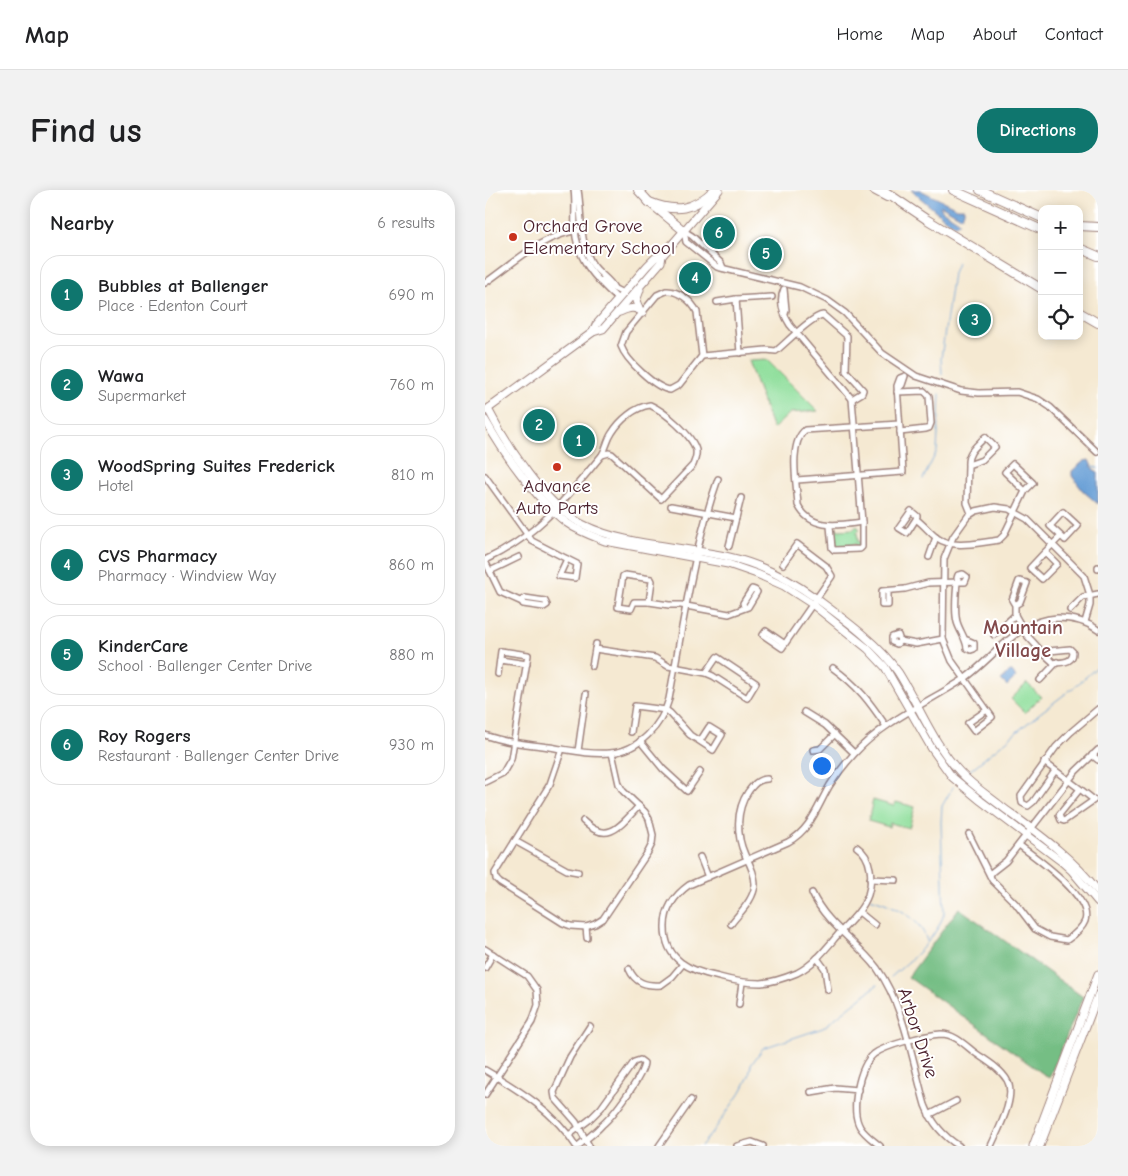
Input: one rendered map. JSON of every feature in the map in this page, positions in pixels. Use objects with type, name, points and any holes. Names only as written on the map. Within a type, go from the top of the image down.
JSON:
[{"type":"highway","points":[[638,190],[684,232]]},
{"type":"highway","points":[[649,202],[666,208],[687,207],[701,201],[714,190]]},
{"type":"highway","points":[[874,190],[1038,287]]},
{"type":"highway","points":[[883,190],[926,219]]},
{"type":"highway","points":[[953,190],[1038,228]]},
{"type":"highway","points":[[980,190],[1038,216]]},
{"type":"highway","points":[[1083,226],[1098,227]]},
{"type":"highway","points":[[1083,250],[1098,256]]},
{"type":"highway","points":[[1083,314],[1098,323]]},
{"type":"main road","points":[[556,509],[505,440],[486,408],[593,332],[603,329],[642,285],[661,262],[663,256],[719,190]]},
{"type":"main road","points":[[593,332],[596,325],[655,258],[663,256]]},
{"type":"main road","points":[[642,285],[637,301],[642,311]]},
{"type":"main road","points":[[618,313],[630,308],[642,311]]},
{"type":"main road","points":[[485,420],[494,436],[528,483],[556,509],[582,524],[608,535],[697,555],[729,557],[754,565],[787,580],[867,639],[883,654],[897,672],[915,709],[960,773],[1077,876],[1098,902]]},
{"type":"main road","points":[[1029,832],[1065,855],[1098,891]]},
{"type":"main road","points":[[1062,862],[1085,881],[1092,883]]},
{"type":"main road","points":[[1041,1146],[1098,974]]},
{"type":"main road","points":[[1033,1146],[1098,994]]},
{"type":"street","points":[[573,190],[575,230],[580,254],[587,268],[599,281],[621,296]]},
{"type":"street","points":[[578,190],[581,230],[590,261],[621,296]]},
{"type":"street","points":[[485,283],[542,242],[553,236],[581,230]]},
{"type":"street","points":[[684,232],[687,242],[717,266],[785,286],[809,290],[834,304],[845,313],[882,353],[906,373],[930,382],[961,390],[979,393],[1017,392],[1038,398],[1097,452]]},
{"type":"street","points":[[599,281],[602,280],[614,288]]},
{"type":"street","points":[[785,286],[785,314],[790,325],[852,399],[862,522],[862,547],[860,549],[837,551],[831,548],[830,526]]},
{"type":"street","points":[[702,356],[696,309],[679,293],[670,290],[657,295],[642,311],[626,332],[621,346],[626,355],[655,384],[667,389],[675,388],[702,356],[766,350],[776,352],[796,333],[819,315],[823,315],[846,334],[846,371],[863,390],[862,393],[852,399]]},
{"type":"street","points":[[717,302],[772,297]]},
{"type":"street","points":[[736,299],[740,352]]},
{"type":"street","points":[[797,480],[903,472],[898,390],[906,373]]},
{"type":"street","points":[[898,390],[924,391],[928,394],[931,423],[929,428],[900,432]]},
{"type":"street","points":[[522,602],[500,592],[485,560],[508,549],[528,535],[556,509],[602,455],[608,446],[612,433],[627,417],[642,406],[650,405],[663,413],[689,438],[696,451],[693,465],[661,499],[612,454],[602,455]]},
{"type":"street","points":[[862,522],[830,526],[816,523],[800,509],[798,505],[795,450],[803,432],[854,426],[899,424]]},
{"type":"street","points":[[968,465],[982,460],[995,447],[985,437],[967,457],[967,502],[971,513]]},
{"type":"street","points":[[916,519],[925,525],[936,537],[950,544],[999,540],[1004,535],[1025,491],[1033,484],[1013,464],[1005,472],[1025,491]]},
{"type":"street","points":[[485,476],[532,541],[577,564]]},
{"type":"street","points":[[485,735],[515,743],[612,753],[640,742],[651,732],[666,710],[706,512],[718,479]]},
{"type":"street","points":[[729,546],[741,498]]},
{"type":"street","points":[[671,506],[736,518]]},
{"type":"street","points":[[987,710],[968,723],[974,731],[992,717],[987,710],[964,680],[948,654],[943,639],[944,559],[950,544],[971,513],[988,507],[995,507],[1009,509],[1027,519],[1084,576],[1088,583],[1090,605],[1085,622]]},
{"type":"street","points":[[1063,512],[1078,526],[1065,540],[1061,536],[1050,526],[1063,512]]},
{"type":"street","points":[[1045,552],[1057,564],[1042,579],[1030,568],[1045,552],[1053,545],[1061,536]]},
{"type":"street","points":[[929,557],[936,537]]},
{"type":"street","points":[[783,564],[797,544],[826,566],[832,576],[785,644]]},
{"type":"street","points":[[490,571],[519,557]]},
{"type":"street","points":[[567,559],[559,576],[575,578],[578,557]]},
{"type":"street","points":[[649,602],[651,578],[623,576],[618,607],[631,609],[633,602],[649,602],[686,606],[725,614],[733,613],[744,607]]},
{"type":"street","points":[[888,591],[928,583],[958,582],[957,621],[967,640]]},
{"type":"street","points":[[1070,610],[1080,600],[1090,595],[1098,594]]},
{"type":"street","points":[[1015,605],[1015,615],[1022,630],[1043,653],[1054,663],[1071,660],[1073,655],[1072,650],[1043,653]]},
{"type":"street","points":[[994,635],[1015,615]]},
{"type":"street","points":[[857,847],[866,856],[870,871],[867,897],[859,912],[817,958],[798,972],[777,981],[762,983],[742,982],[701,973],[683,964],[672,953],[666,941],[666,916],[672,902],[681,891],[689,885],[788,842],[799,835],[810,822],[836,776],[855,753],[886,726],[964,680],[1022,630],[1035,622],[1067,618],[1085,622],[1098,630]]},
{"type":"street","points":[[900,641],[923,643],[943,639]]},
{"type":"street","points":[[592,666],[596,646],[655,658],[665,665],[705,673],[713,676],[747,698],[756,683],[717,656],[705,673]]},
{"type":"street","points":[[485,782],[499,776],[506,769],[511,759],[528,655],[501,651],[498,674]]},
{"type":"street","points":[[500,660],[527,664]]},
{"type":"street","points":[[1040,680],[1057,662]]},
{"type":"street","points":[[833,668],[849,679],[864,694],[886,726]]},
{"type":"street","points":[[578,751],[586,694]]},
{"type":"street","points":[[631,732],[635,706],[666,710],[674,715],[690,735],[713,750],[722,735],[709,727],[700,741]]},
{"type":"street","points":[[1055,771],[1033,802],[1028,806],[1022,803],[1021,796],[1044,762],[1071,732],[1098,709]]},
{"type":"street","points":[[804,712],[835,734],[855,753]]},
{"type":"street","points":[[813,750],[820,749],[835,734]]},
{"type":"street","points":[[640,742],[663,769],[687,791],[700,772]]},
{"type":"street","points":[[562,749],[550,784],[495,873],[497,879],[563,923],[571,926],[586,927],[603,919],[652,844],[653,830],[649,819],[639,806],[623,791],[619,784],[612,753]]},
{"type":"street","points":[[990,876],[992,872],[1006,861],[1069,780],[1098,750]]},
{"type":"street","points":[[1092,755],[1098,760]]},
{"type":"street","points":[[1044,762],[1069,780],[1094,800],[1064,820],[1061,820],[1059,815],[1080,789]]},
{"type":"street","points":[[731,924],[746,906],[754,891],[753,872],[739,833],[740,812],[750,790],[759,780],[767,779]]},
{"type":"street","points":[[583,821],[596,831],[605,833],[622,824],[639,806]]},
{"type":"street","points":[[969,834],[992,880],[1016,904],[1035,928],[1058,940],[1067,940],[1078,932],[1085,921],[1086,912],[1083,904],[1059,874],[1019,845]]},
{"type":"street","points":[[515,841],[567,870],[578,872]]},
{"type":"street","points":[[700,857],[708,876]]},
{"type":"street","points":[[870,879],[896,880]]},
{"type":"street","name":"Arbor Drive","points":[[812,893],[820,908],[863,951],[888,986],[897,1003],[929,1115],[941,1132],[959,1146]]},
{"type":"street","points":[[859,912],[875,925]]},
{"type":"street","points":[[586,927],[587,938]]},
{"type":"street","points":[[485,950],[527,976],[537,990],[538,1005],[531,1022],[485,1094]]},
{"type":"street","points":[[485,968],[493,954]]},
{"type":"street","points":[[817,958],[825,969],[828,990]]},
{"type":"street","points":[[629,968],[632,976],[644,984],[661,985],[672,977],[683,964]]},
{"type":"street","points":[[739,1004],[742,982]]},
{"type":"street","points":[[589,1146],[579,1127],[560,1106],[554,1092],[570,1057],[590,1026]]},
{"type":"street","points":[[880,1146],[866,1134],[859,1123],[856,1113],[858,1090],[864,1067],[873,1055],[886,1047],[935,1034],[946,1034],[1004,1075],[1010,1085],[1011,1095],[991,1146]]},
{"type":"street","points":[[485,1070],[548,1112],[569,1134],[577,1146],[603,1125],[614,1112],[643,1068],[644,1063],[640,1060],[634,1062],[601,1108],[569,1134]]},
{"type":"street","points":[[811,1092],[829,1088],[858,1090]]},
{"type":"street","points":[[659,1146],[691,1100]]},
{"type":"street","points":[[929,1115],[956,1101]]},
{"type":"street","points":[[737,1146],[752,1142],[763,1146]]},
{"type":"green space","points":[[767,360],[818,411],[790,413],[773,429],[748,361]]},
{"type":"green space","points":[[855,526],[860,530],[857,532],[858,542],[861,542],[859,546],[856,547],[856,544],[839,546],[839,548],[834,547],[834,544],[836,544],[836,533],[833,533],[834,528],[838,530],[854,529]]},
{"type":"green space","points":[[1027,683],[1041,697],[1025,713],[1011,699]]},
{"type":"green space","points":[[873,800],[894,806],[896,802],[915,807],[909,828],[890,823],[889,827],[868,821]]},
{"type":"green space","points":[[959,908],[1083,997],[1049,1078],[908,977]]},
{"type":"water","points":[[911,190],[920,190],[957,208],[964,208],[961,217],[940,206],[942,210],[959,221],[959,223],[955,225],[944,218]]},
{"type":"water","points":[[1089,460],[1093,469],[1098,472],[1098,504],[1083,491],[1072,476],[1072,471],[1084,461]]},
{"type":"water","points":[[1011,671],[1016,677],[1007,686],[1001,680]]},
{"type":"waterway","points":[[942,374],[941,359],[953,273],[957,263]]},
{"type":"waterway","points":[[923,479],[937,451],[940,394]]},
{"type":"waterway","points":[[1093,467],[1098,468]]},
{"type":"waterway","points":[[968,772],[1098,666]]},
{"type":"waterway","points":[[891,977],[929,941],[944,914],[942,806],[953,787]]},
{"type":"waterway","points":[[870,898],[888,904],[912,918],[923,932],[927,941]]},
{"type":"waterway","points":[[701,1146],[742,1090],[749,1076],[751,1065],[763,1048],[823,1028],[877,985]]},
{"type":"place","name":"Roy Rogers","points":[[719,233]]},
{"type":"place","name":"Orchard Grove Elementary School","points":[[513,237]]},
{"type":"place","name":"KinderCare","points":[[766,254]]},
{"type":"place","name":"CVS Pharmacy","points":[[695,278]]},
{"type":"place","name":"WoodSpring Suites Frederick","points":[[975,320]]},
{"type":"place","name":"Wawa","points":[[539,425]]},
{"type":"place","name":"Bubbles at Ballenger","points":[[579,441]]},
{"type":"place","name":"Advance Auto Parts","points":[[557,467]]},
{"type":"district","name":"Mountain Village","points":[[1023,638]]}]
